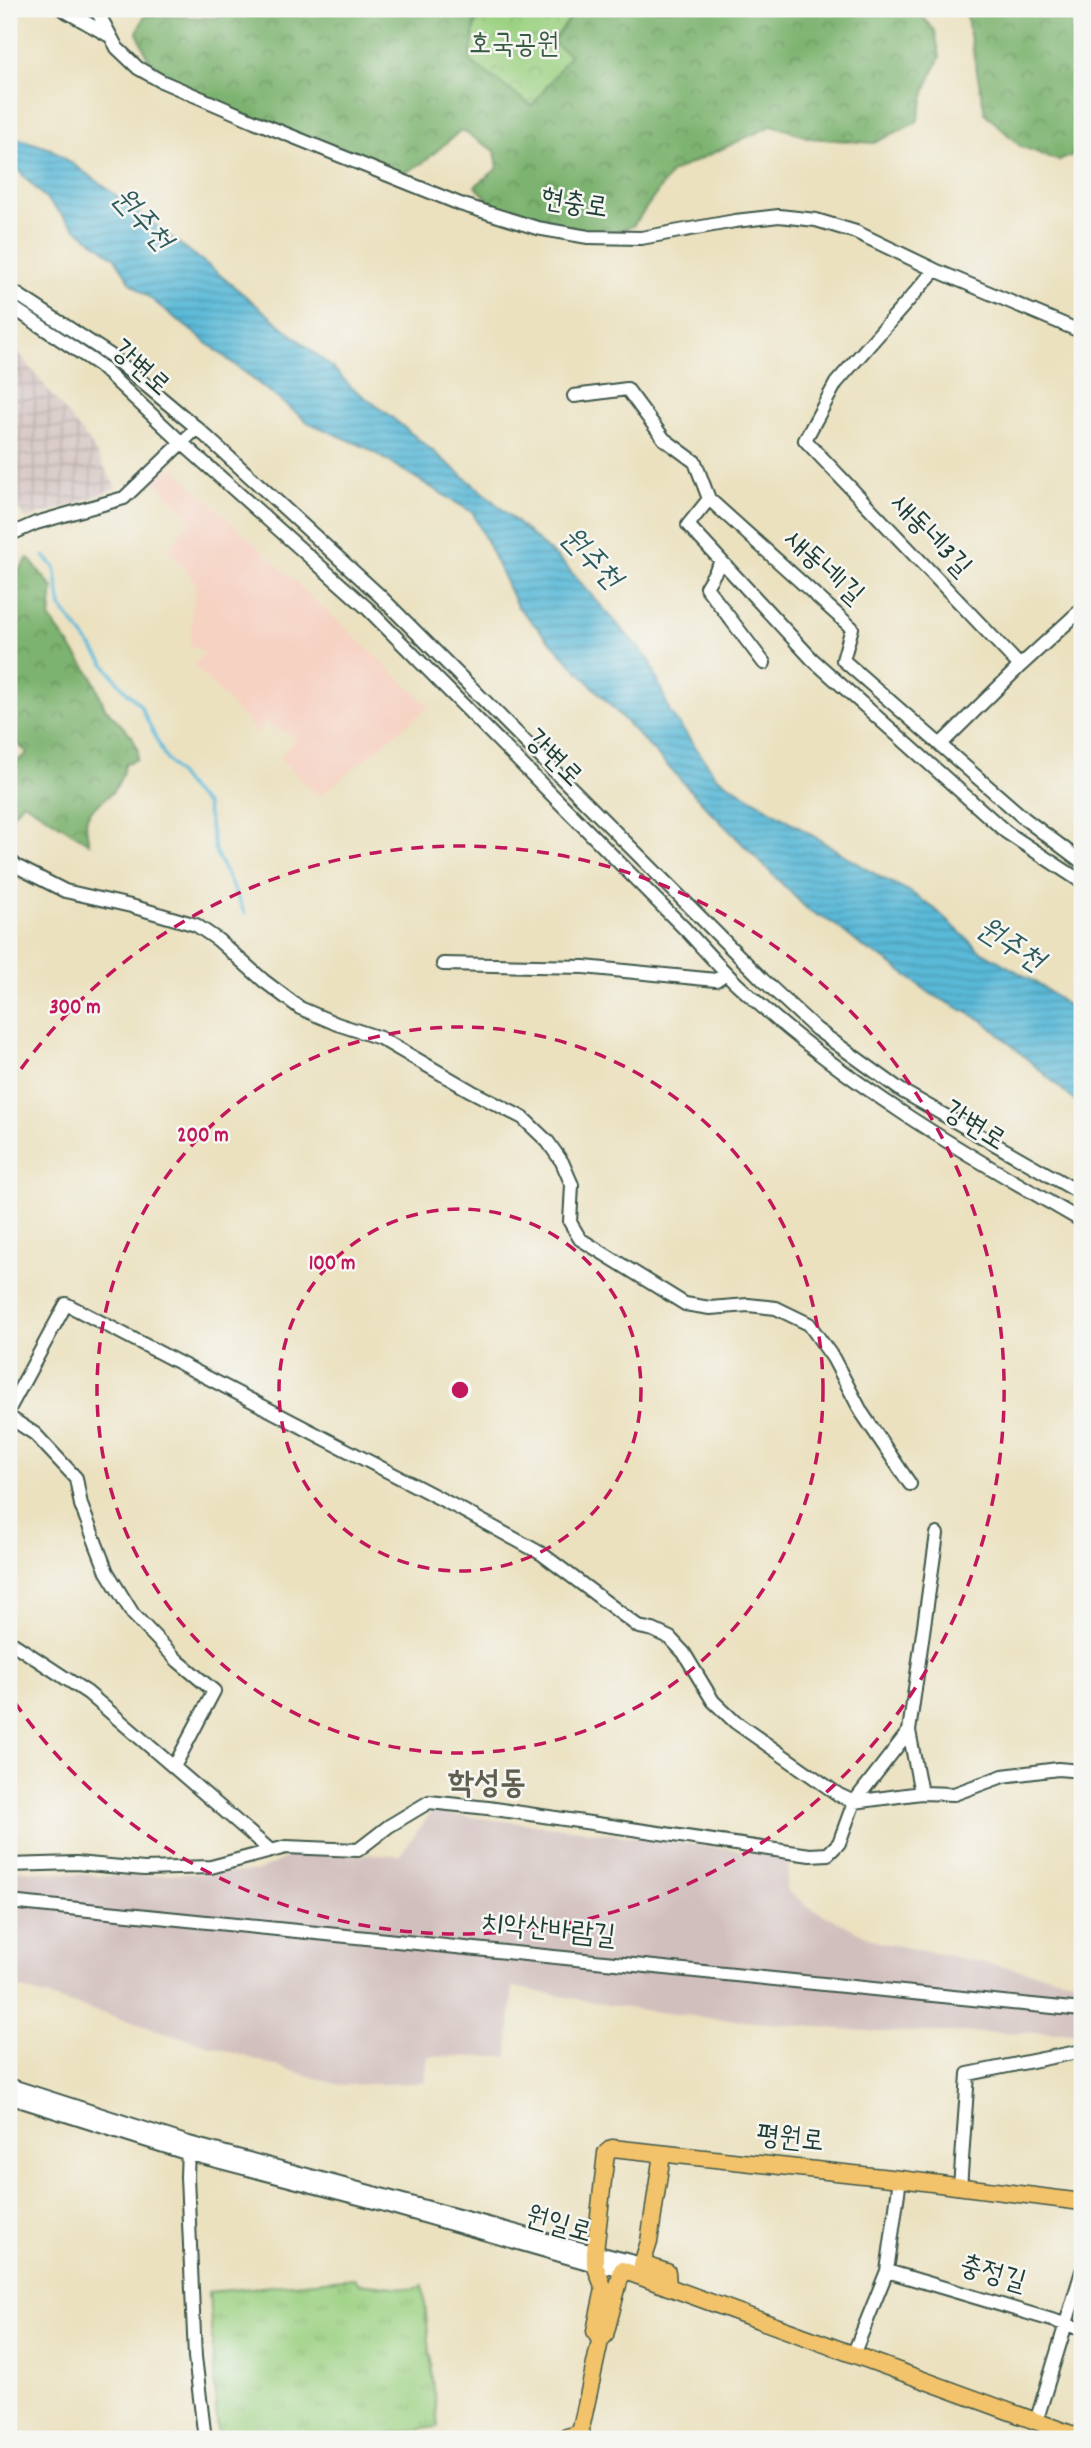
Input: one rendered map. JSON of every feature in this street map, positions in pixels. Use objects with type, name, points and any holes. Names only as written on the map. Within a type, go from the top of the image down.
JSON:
[{"type":"main road","name":"평원로","points":[[595,2258],[608,2150],[612,2148],[1082,2202]]},
{"type":"main road","points":[[662,2154],[649,2242],[642,2264],[667,2272],[668,2287]]},
{"type":"main road","points":[[595,2258],[604,2289],[595,2332],[600,2340]]},
{"type":"main road","points":[[560,2439],[581,2436],[600,2340],[605,2334],[622,2270]]},
{"type":"main road","name":"원일로","points":[[622,2270],[1082,2438]]},
{"type":"street","points":[[62,9],[108,35]]},
{"type":"street","name":"현충로","points":[[96,9],[117,48],[138,68],[195,97],[460,204],[537,228],[588,237],[641,238],[779,216],[816,220],[856,232],[935,270],[1082,332]]},
{"type":"street","name":"새동네3길","points":[[935,270],[836,383],[805,440],[1020,666]]},
{"type":"street","name":"강변로","points":[[9,289],[110,355],[197,428],[379,595],[763,980],[817,1029],[902,1091],[1082,1194]]},
{"type":"street","name":"강변로","points":[[9,305],[99,366],[368,609],[726,973],[813,1049],[897,1108],[989,1167],[1082,1220]]},
{"type":"street","name":"새동네1길","points":[[574,396],[627,389],[664,439],[695,462],[709,499],[852,628],[843,660],[1025,819],[1082,862]]},
{"type":"street","points":[[9,535],[36,523],[124,498],[197,428]]},
{"type":"street","points":[[709,499],[688,525],[812,659],[1006,832],[1082,882]]},
{"type":"street","points":[[721,562],[706,587],[764,663]]},
{"type":"street","points":[[940,745],[1082,609]]},
{"type":"street","points":[[9,859],[16,866],[65,891],[196,925],[300,1008],[380,1038],[523,1118],[548,1142],[562,1162],[572,1185],[570,1222],[580,1239],[685,1304],[710,1308],[748,1305],[776,1308],[809,1325],[833,1358],[862,1413],[910,1484]]},
{"type":"street","points":[[443,964],[584,967],[716,980],[726,973]]},
{"type":"street","points":[[9,1409],[66,1304],[542,1554],[639,1627],[670,1638],[684,1653],[713,1701],[735,1722],[824,1785],[854,1802],[921,1793],[954,1794],[1003,1776],[1058,1769],[1082,1771]]},
{"type":"street","points":[[9,1417],[35,1434],[76,1478],[81,1504],[107,1572],[133,1614],[178,1661],[214,1691],[174,1768]]},
{"type":"street","points":[[921,1793],[909,1731],[937,1534]]},
{"type":"street","points":[[9,1641],[88,1693],[271,1851]]},
{"type":"street","points":[[9,1865],[76,1863],[144,1869],[211,1867],[286,1847],[358,1850],[389,1826],[429,1802],[488,1808],[810,1855],[828,1854],[839,1843],[854,1802],[909,1731]]},
{"type":"street","name":"치악산바람길","points":[[9,1902],[1082,2010]]},
{"type":"street","points":[[960,2188],[968,2074],[1082,2051]]},
{"type":"street","name":"원일로","points":[[9,2085],[188,2148],[558,2243],[622,2270]]},
{"type":"street","name":"원일로","points":[[9,2097],[378,2203],[595,2258]]},
{"type":"street","points":[[188,2148],[195,2357],[205,2439]]},
{"type":"street","points":[[853,2355],[887,2271],[900,2179]]},
{"type":"street","points":[[595,2258],[642,2264]]},
{"type":"street","points":[[622,2270],[642,2264]]},
{"type":"street","name":"충정길","points":[[887,2271],[1082,2329]]},
{"type":"street","points":[[1036,2422],[1082,2271]]},
{"type":"shaded area","points":[[11,343],[91,444],[116,488],[74,505],[26,519],[9,499]]},
{"type":"shaded area","points":[[172,467],[429,706],[319,797],[279,758],[296,738],[265,722],[259,735],[194,665],[205,652],[190,646],[192,610],[197,585],[168,550],[191,519],[153,480]]},
{"type":"shaded area","points":[[431,1812],[790,1856],[786,1890],[814,1910],[879,1942],[1082,1982],[1082,2033],[878,2032],[708,2018],[625,2008],[513,1987],[508,2057],[428,2056],[425,2083],[339,2085],[9,1985],[9,1869],[103,1876],[256,1872],[296,1853],[400,1855]]},
{"type":"green space","points":[[255,9],[477,9],[470,61],[569,55],[552,42],[577,9],[915,9],[935,31],[940,57],[927,86],[917,122],[874,143],[810,138],[773,125],[672,172],[633,226],[604,237],[557,232],[494,205],[475,186],[498,168],[495,151],[461,130],[424,162],[401,175],[225,107],[167,75],[147,57],[137,32],[145,15],[214,18]]},
{"type":"green space","name":"호국공원","points":[[477,9],[577,9],[552,42],[570,55],[532,106],[470,61]]},
{"type":"green space","points":[[965,9],[1070,9],[1082,88],[1082,151],[1059,161],[1020,146],[985,113]]},
{"type":"green space","points":[[28,558],[53,588],[50,619],[92,676],[105,708],[132,736],[138,749],[137,759],[126,763],[114,790],[88,815],[86,826],[89,843],[23,802],[9,818],[9,767],[28,753],[9,737],[9,584]]},
{"type":"green space","points":[[355,2278],[358,2283],[414,2289],[423,2286],[438,2427],[352,2439],[218,2439],[209,2292]]},
{"type":"water","name":"원주천","points":[[9,130],[11,136],[51,149],[209,266],[334,369],[351,387],[485,494],[565,565],[650,661],[670,712],[717,777],[882,878],[909,891],[935,909],[979,950],[1037,983],[1082,1016],[1082,1107],[984,1021],[931,994],[833,923],[809,911],[709,810],[517,606],[473,513],[365,447],[309,423],[132,284],[114,257],[75,228],[9,160]]},
{"type":"waterway","points":[[44,556],[55,568],[61,607],[122,687],[140,705],[165,757],[191,791],[206,805],[215,851],[245,913]]},
{"type":"district","name":"학성동","points":[[487,1786]]}]
